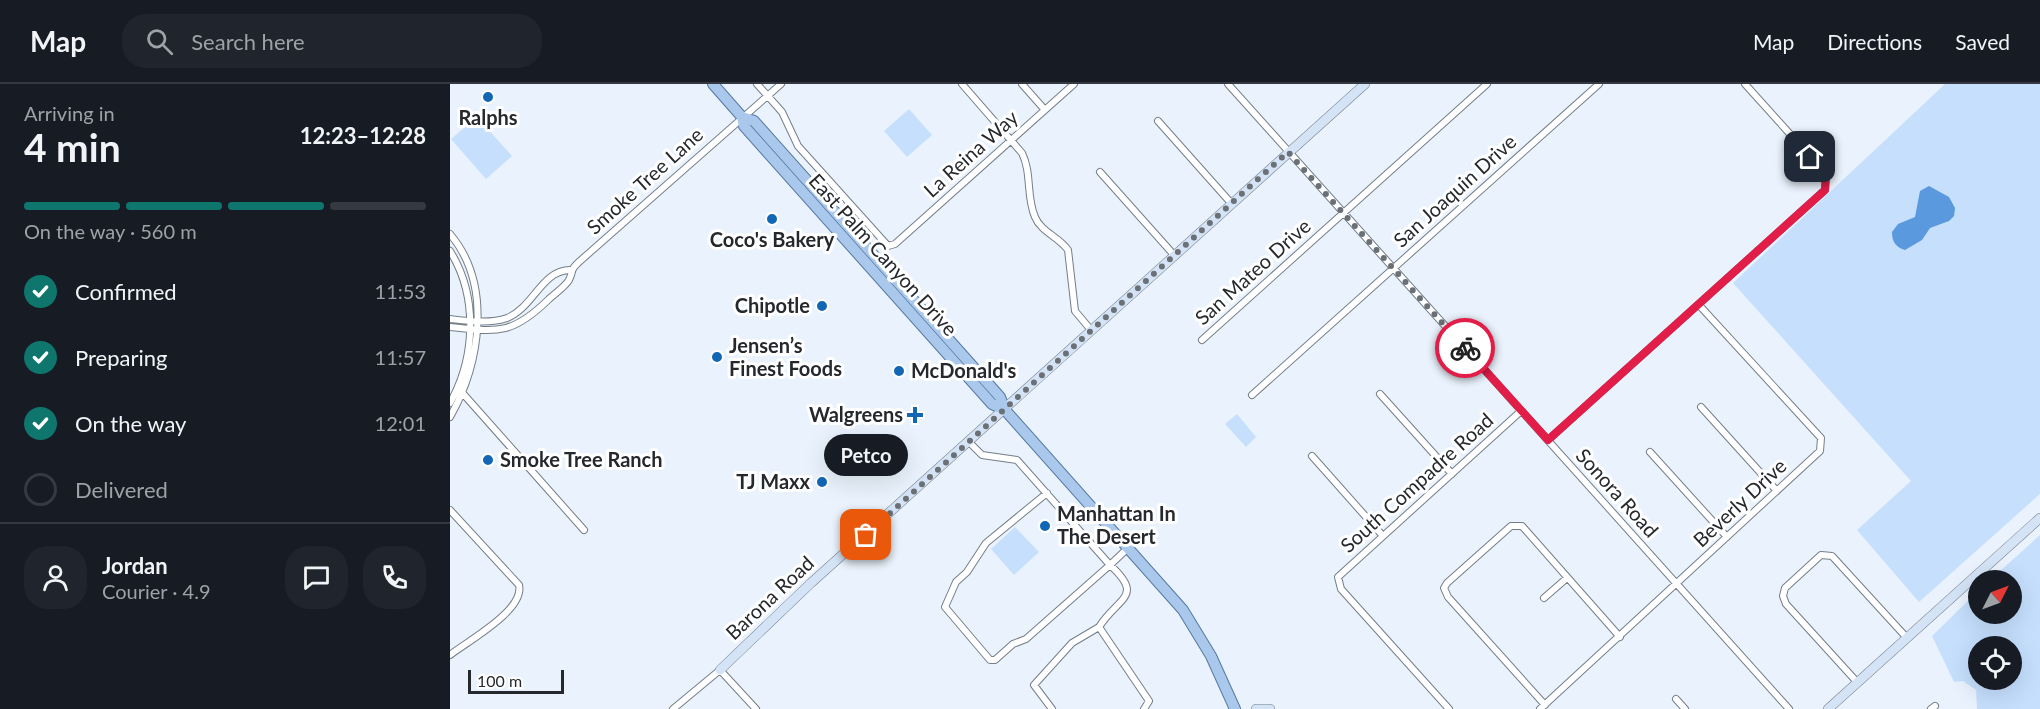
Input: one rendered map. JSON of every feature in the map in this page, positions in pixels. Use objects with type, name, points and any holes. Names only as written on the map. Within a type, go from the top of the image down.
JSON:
[{"type":"main road","name":"East Palm Canyon Drive","points":[[713,84],[742,117],[744,126],[992,404],[1005,410],[1183,610],[1211,656],[1234,709]]},
{"type":"street","points":[[757,84],[768,96]]},
{"type":"street","name":"Smoke Tree Lane","points":[[450,319],[477,321],[505,319],[514,315],[549,278],[560,270],[570,270],[781,84]]},
{"type":"street","points":[[962,84],[1012,141],[1028,165],[1034,215],[1038,225],[1062,242],[1068,250],[1075,311],[1090,330]]},
{"type":"street","points":[[1022,84],[1045,110]]},
{"type":"street","name":"La Reina Way","points":[[768,96],[782,112],[798,146],[888,246],[895,244],[1074,84]]},
{"type":"street","name":"Sonora Road","points":[[1228,84],[1789,709]]},
{"type":"street","name":"Barona Road","points":[[720,670],[811,583],[1365,84]]},
{"type":"street","name":"San Mateo Drive","points":[[1202,340],[1487,84]]},
{"type":"street","name":"San Joaquin Drive","points":[[1252,395],[1599,84]]},
{"type":"street","points":[[1548,440],[1825,190],[1826,174],[1745,84]]},
{"type":"street","points":[[1158,121],[1231,203]]},
{"type":"street","points":[[1100,172],[1174,255]]},
{"type":"street","points":[[450,234],[463,255],[471,278],[478,331],[461,391],[450,417]]},
{"type":"street","points":[[450,251],[467,295],[470,320],[469,351],[461,391],[450,403]]},
{"type":"street","name":"Smoke Tree Lane","points":[[450,327],[478,331],[511,328],[528,318],[569,280],[570,270]]},
{"type":"street","points":[[537,293],[546,302]]},
{"type":"street","name":"Beverly Drive","points":[[1543,707],[1820,451],[1821,438],[1699,305]]},
{"type":"street","points":[[461,391],[584,530]]},
{"type":"street","points":[[1380,394],[1452,474]]},
{"type":"street","points":[[1701,407],[1777,491]]},
{"type":"street","name":"South Compadre Road","points":[[1449,709],[1341,589],[1338,577],[1521,411]]},
{"type":"street","points":[[969,442],[982,455],[1017,460],[1110,565],[1125,578],[1129,586],[1128,594],[1099,627],[1072,643],[1034,685],[1052,709]]},
{"type":"street","points":[[1650,452],[1727,537]]},
{"type":"street","points":[[1312,456],[1383,536]]},
{"type":"street","points":[[1047,493],[986,543],[972,567],[956,582],[945,602],[947,613],[990,660],[995,660],[1013,644],[1026,639],[1129,547]]},
{"type":"street","points":[[450,510],[519,585],[517,602],[508,613],[450,654]]},
{"type":"street","points":[[1828,709],[2040,519]]},
{"type":"street","points":[[1543,707],[1448,597],[1444,588],[1447,583],[1517,524],[1522,526],[1620,637]]},
{"type":"street","points":[[1857,682],[1786,604],[1783,596],[1785,588],[1821,555],[1832,556],[1907,638]]},
{"type":"street","points":[[1544,598],[1568,578]]},
{"type":"street","points":[[1099,627],[1149,701],[1144,709]]},
{"type":"street","points":[[673,709],[720,670],[756,709]]},
{"type":"street","points":[[1676,699],[1685,709]]},
{"type":"street","points":[[1256,709],[1270,709]]},
{"type":"shaded area","points":[[1945,84],[2040,84],[2040,494],[1919,602],[1857,530],[1911,481],[1733,283]]},
{"type":"shaded area","points":[[909,109],[932,135],[907,157],[884,131]]},
{"type":"shaded area","points":[[477,117],[512,156],[486,179],[451,139]]},
{"type":"shaded area","points":[[1237,414],[1256,437],[1246,447],[1225,424]]},
{"type":"shaded area","points":[[1015,527],[1039,552],[1014,575],[991,549]]},
{"type":"shaded area","points":[[2040,535],[2040,709],[1977,709],[1976,690],[2022,690],[2022,636],[1968,636],[1968,684],[1963,681],[1954,682],[1932,636],[1968,601],[1968,624],[2022,624],[2022,570],[2001,570]]},
{"type":"water","points":[[1929,186],[1949,197],[1955,208],[1954,216],[1949,221],[1930,228],[1922,240],[1905,250],[1902,249],[1895,243],[1892,232],[1898,224],[1915,217],[1920,191]]},
{"type":"way so far","points":[[866,535],[1288,152],[1465,348]]},
{"type":"place","name":"Ralphs","points":[[488,97]]},
{"type":"place","name":"Coco's Bakery","points":[[772,219]]},
{"type":"place","name":"Chipotle","points":[[822,306]]},
{"type":"place","name":"Jensen’s Finest Foods","points":[[717,357]]},
{"type":"place","name":"McDonald's","points":[[899,371]]},
{"type":"place","name":"Walgreens","points":[[915,415]]},
{"type":"place","name":"Smoke Tree Ranch","points":[[488,460]]},
{"type":"place","name":"TJ Maxx","points":[[822,482]]},
{"type":"place","name":"Manhattan In The Desert","points":[[1045,526]]},
{"type":"place","name":"Petco","points":[[866,535]]},
{"type":"route","points":[[1465,348],[1548,440],[1825,190],[1826,174],[1810,157]]}]
